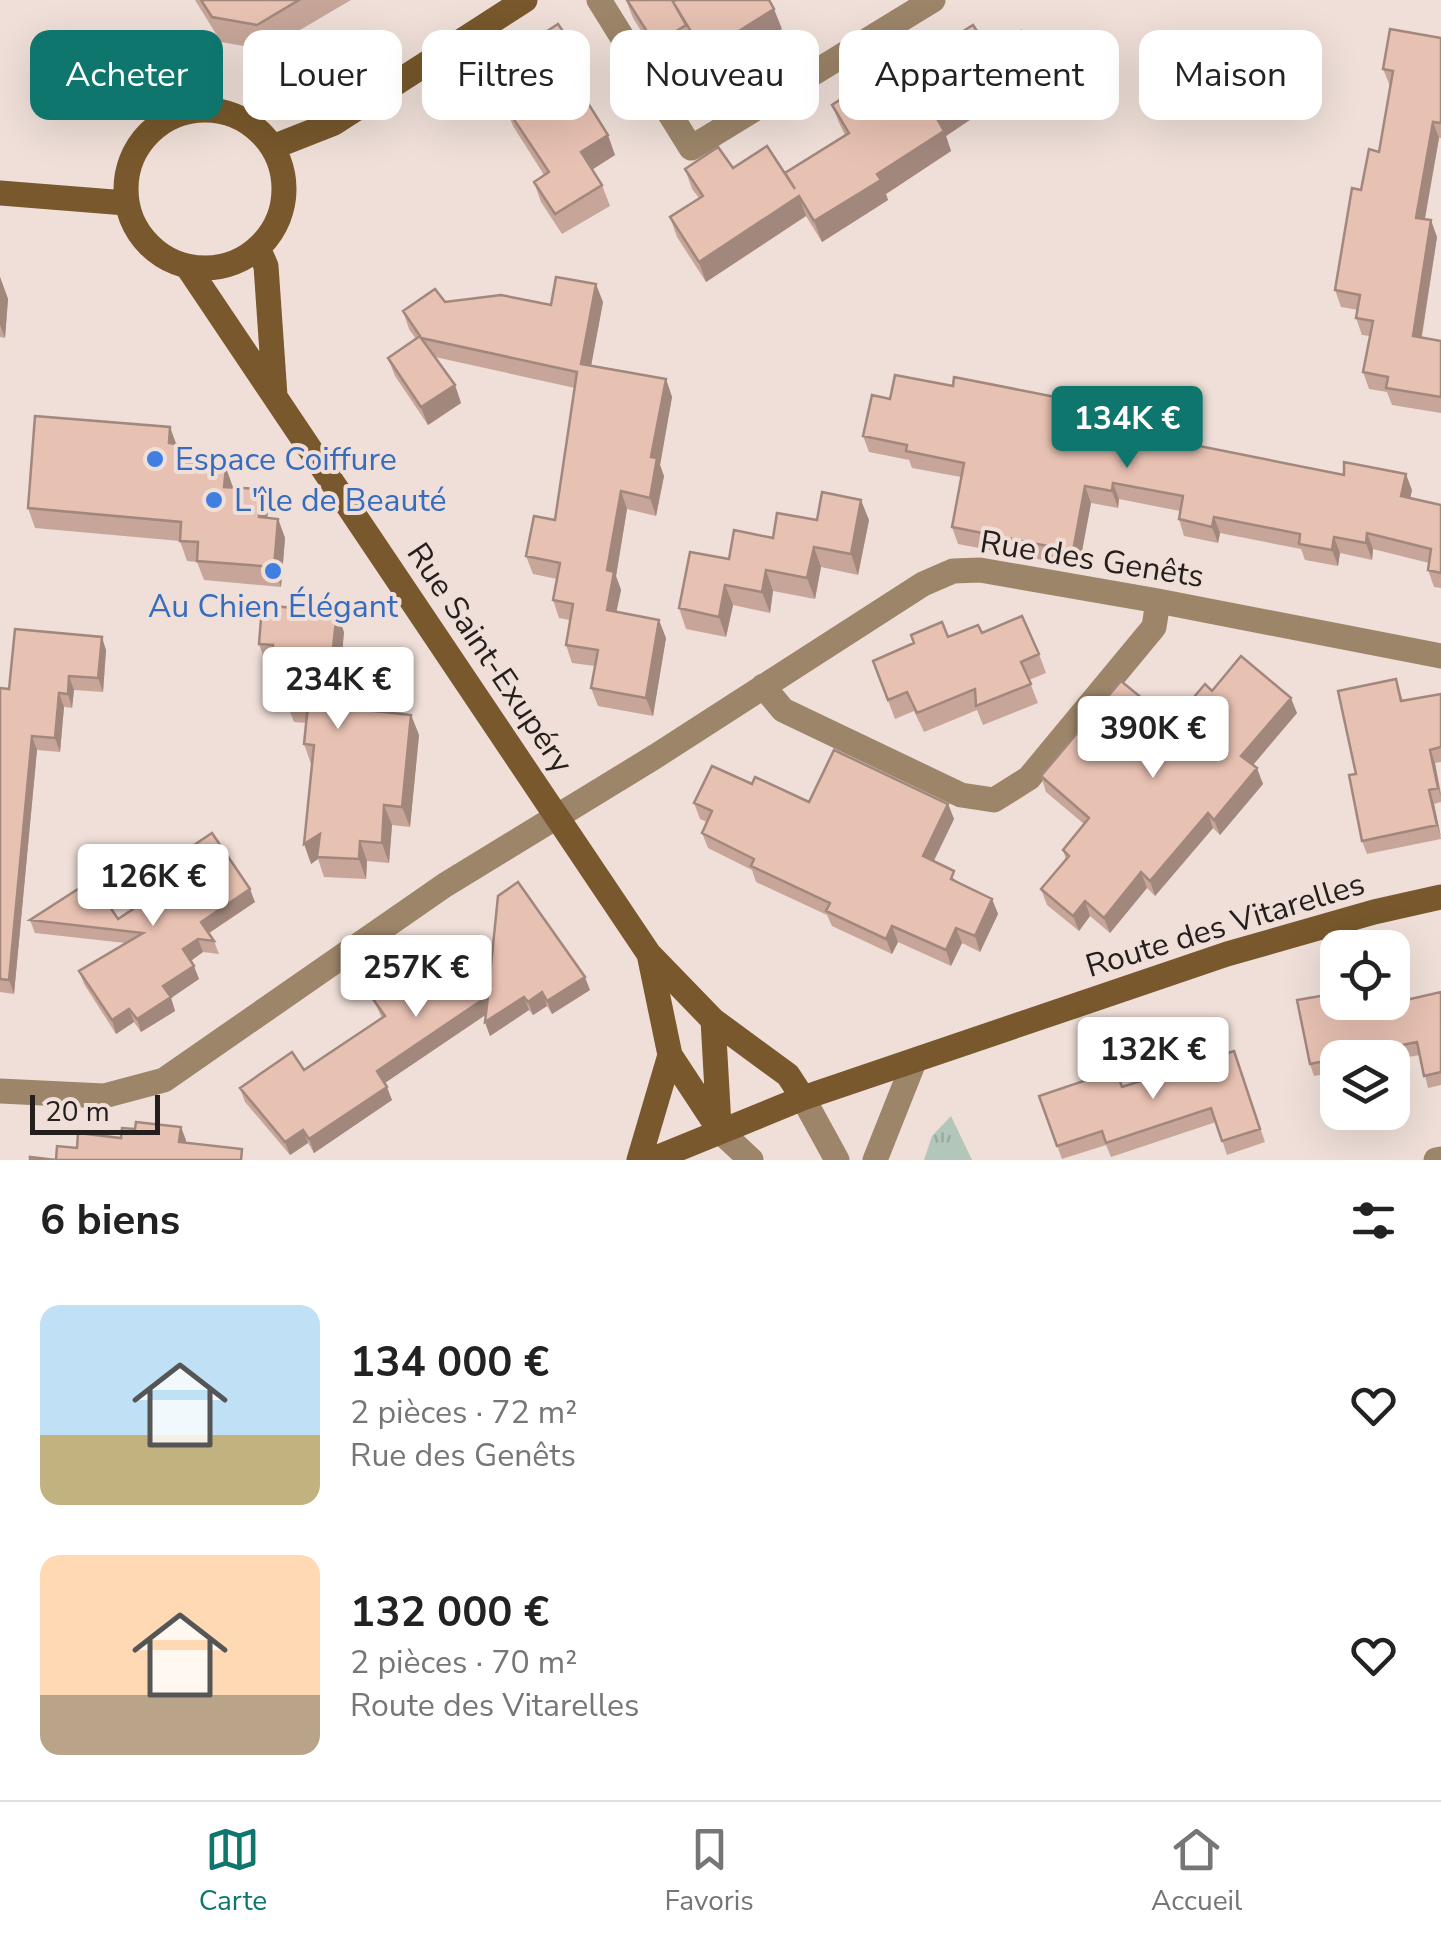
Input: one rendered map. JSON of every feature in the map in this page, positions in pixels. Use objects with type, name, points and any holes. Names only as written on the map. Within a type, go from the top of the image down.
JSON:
[{"type":"street","points":[[273,147],[334,123],[526,0]]},
{"type":"street","points":[[598,0],[691,148],[933,0]]},
{"type":"street","points":[[219,110],[250,123],[273,147],[283,172],[284,200],[275,226],[258,248],[236,262],[212,268],[187,266],[152,248],[136,228],[126,203],[126,174],[136,147],[155,126],[186,111],[219,110]]},
{"type":"street","points":[[0,193],[126,203]]},
{"type":"street","points":[[258,248],[266,266],[275,399]]},
{"type":"street","name":"Rue Saint-Exupéry","points":[[187,266],[649,954],[713,1020],[788,1075],[803,1098]]},
{"type":"street","name":"Rue des Genêts","points":[[0,1091],[104,1096],[164,1080],[445,885],[923,584],[953,571],[980,570],[1158,601],[1441,656]]},
{"type":"street","points":[[763,686],[783,710],[961,794],[994,800],[1029,778],[1154,627],[1158,601]]},
{"type":"street","name":"Route des Vitarelles","points":[[651,1160],[803,1098],[1228,954],[1441,896]]},
{"type":"street","name":"Rue Saint-Exupéry","points":[[649,954],[670,1054],[720,1131]]},
{"type":"street","points":[[713,1020],[720,1131],[751,1160]]},
{"type":"street","name":"Rue Saint-Exupéry","points":[[640,1160],[670,1054]]},
{"type":"street","points":[[875,1160],[914,1062]]},
{"type":"street","points":[[803,1098],[836,1160]]},
{"type":"green space","points":[[951,1116],[972,1160],[924,1160],[932,1136]]},
{"type":"building","points":[[201,0],[299,0],[257,25],[212,17]]},
{"type":"building","points":[[627,0],[672,0],[686,25],[678,30],[646,30]]},
{"type":"building","points":[[769,0],[774,9],[741,30],[690,30],[673,2]]},
{"type":"building","points":[[1390,29],[1441,38],[1441,123],[1433,122],[1416,218],[1431,220],[1413,336],[1441,341],[1441,397],[1386,388],[1388,377],[1363,372],[1373,321],[1356,318],[1360,295],[1335,290],[1352,188],[1361,190],[1369,149],[1379,152],[1393,71],[1383,69]]},
{"type":"building","points":[[590,106],[608,135],[581,152],[602,185],[555,214],[534,182],[549,172],[514,120],[590,120]]},
{"type":"building","points":[[841,120],[938,120],[944,131],[877,174],[881,180],[814,221],[799,196],[699,262],[670,217],[703,196],[685,169],[718,147],[733,168],[767,146],[795,189],[785,173],[849,133]]},
{"type":"building","points":[[556,277],[596,284],[581,364],[666,379],[651,457],[657,458],[650,498],[621,491],[607,570],[614,572],[607,610],[659,620],[646,698],[591,688],[598,650],[566,645],[573,604],[553,600],[560,563],[526,556],[534,516],[555,520],[577,372],[421,338],[455,385],[421,407],[388,358],[420,336],[403,311],[435,289],[445,302],[501,295],[551,305]]},
{"type":"building","points":[[895,375],[953,386],[954,377],[1096,405],[1094,414],[1151,424],[1149,436],[1344,475],[1344,462],[1406,474],[1401,496],[1441,505],[1441,573],[1428,570],[1431,549],[1367,533],[1366,543],[1334,537],[1332,550],[1299,544],[1300,534],[1214,517],[1212,527],[1179,519],[1183,496],[1113,483],[1112,491],[1085,486],[1073,551],[952,527],[964,463],[906,451],[907,445],[863,436],[872,395],[890,399]]},
{"type":"building","points":[[35,416],[170,427],[169,443],[188,446],[187,465],[226,468],[224,487],[260,489],[259,517],[278,519],[274,567],[197,561],[198,542],[180,541],[181,522],[28,508]]},
{"type":"building","points":[[822,492],[861,500],[851,554],[814,547],[807,578],[766,570],[762,592],[725,585],[719,617],[679,608],[690,552],[729,559],[734,530],[773,538],[777,513],[817,520]]},
{"type":"building","points":[[262,605],[337,612],[333,648],[350,650],[348,668],[367,670],[364,710],[411,715],[402,807],[384,805],[382,843],[360,841],[359,859],[317,857],[320,834],[304,844],[314,745],[304,744],[308,705],[287,702],[288,684],[270,683],[273,645],[259,644]]},
{"type":"building","points":[[1022,616],[1039,654],[1021,662],[1031,684],[976,706],[975,689],[917,713],[907,692],[888,700],[873,661],[914,643],[911,635],[942,622],[948,637],[978,625],[982,633]]},
{"type":"building","points":[[15,629],[102,637],[98,678],[69,676],[68,694],[59,693],[55,738],[32,736],[9,980],[0,979],[0,688],[9,689]]},
{"type":"building","points":[[1241,656],[1291,698],[1241,756],[1257,768],[1214,820],[1208,813],[1150,881],[1141,872],[1104,918],[1085,901],[1073,916],[1041,889],[1069,856],[1063,850],[1089,818],[1041,776],[1121,681],[1172,723],[1205,684],[1212,691]]},
{"type":"building","points":[[1396,679],[1401,701],[1441,694],[1441,747],[1430,750],[1438,788],[1429,790],[1437,825],[1362,841],[1349,775],[1356,774],[1338,691]]},
{"type":"building","points":[[834,750],[948,804],[923,856],[954,871],[951,879],[992,899],[975,936],[956,928],[946,950],[892,926],[886,939],[826,911],[830,903],[751,866],[754,859],[702,833],[712,811],[694,803],[712,766],[752,784],[755,777],[809,802]]},
{"type":"building","points":[[212,833],[250,889],[201,922],[214,941],[198,939],[183,949],[194,966],[163,986],[171,997],[137,1019],[129,1009],[112,1020],[79,971],[143,933],[30,920],[92,880],[118,919],[174,882],[168,873],[181,865],[176,857]]},
{"type":"building","points":[[518,882],[585,977],[547,1001],[542,992],[528,1002],[524,997],[485,1022],[488,996],[377,1071],[387,1087],[309,1139],[303,1130],[285,1142],[240,1088],[292,1052],[304,1070],[385,1016],[373,999],[422,964],[426,969],[456,948],[488,995],[498,896]]},
{"type":"building","points":[[1441,992],[1441,1072],[1424,1076],[1417,1042],[1410,1043],[1410,1040],[1320,1040],[1320,1062],[1310,1064],[1297,1000],[1320,996],[1320,1020],[1410,1020],[1410,999]]},
{"type":"building","points":[[1234,1051],[1260,1129],[1222,1141],[1211,1108],[1106,1143],[1102,1131],[1057,1146],[1039,1096],[1116,1070],[1122,1087]]},
{"type":"building","points":[[136,1122],[181,1127],[179,1142],[242,1149],[241,1160],[56,1160],[57,1146],[77,1148],[78,1133],[121,1138],[122,1128],[135,1129]]},
{"type":"place","name":"Espace Coiffure","points":[[155,459]]},
{"type":"place","name":"L'île de Beauté","points":[[214,500]]},
{"type":"place","name":"Au Chien Élégant","points":[[273,571]]}]
